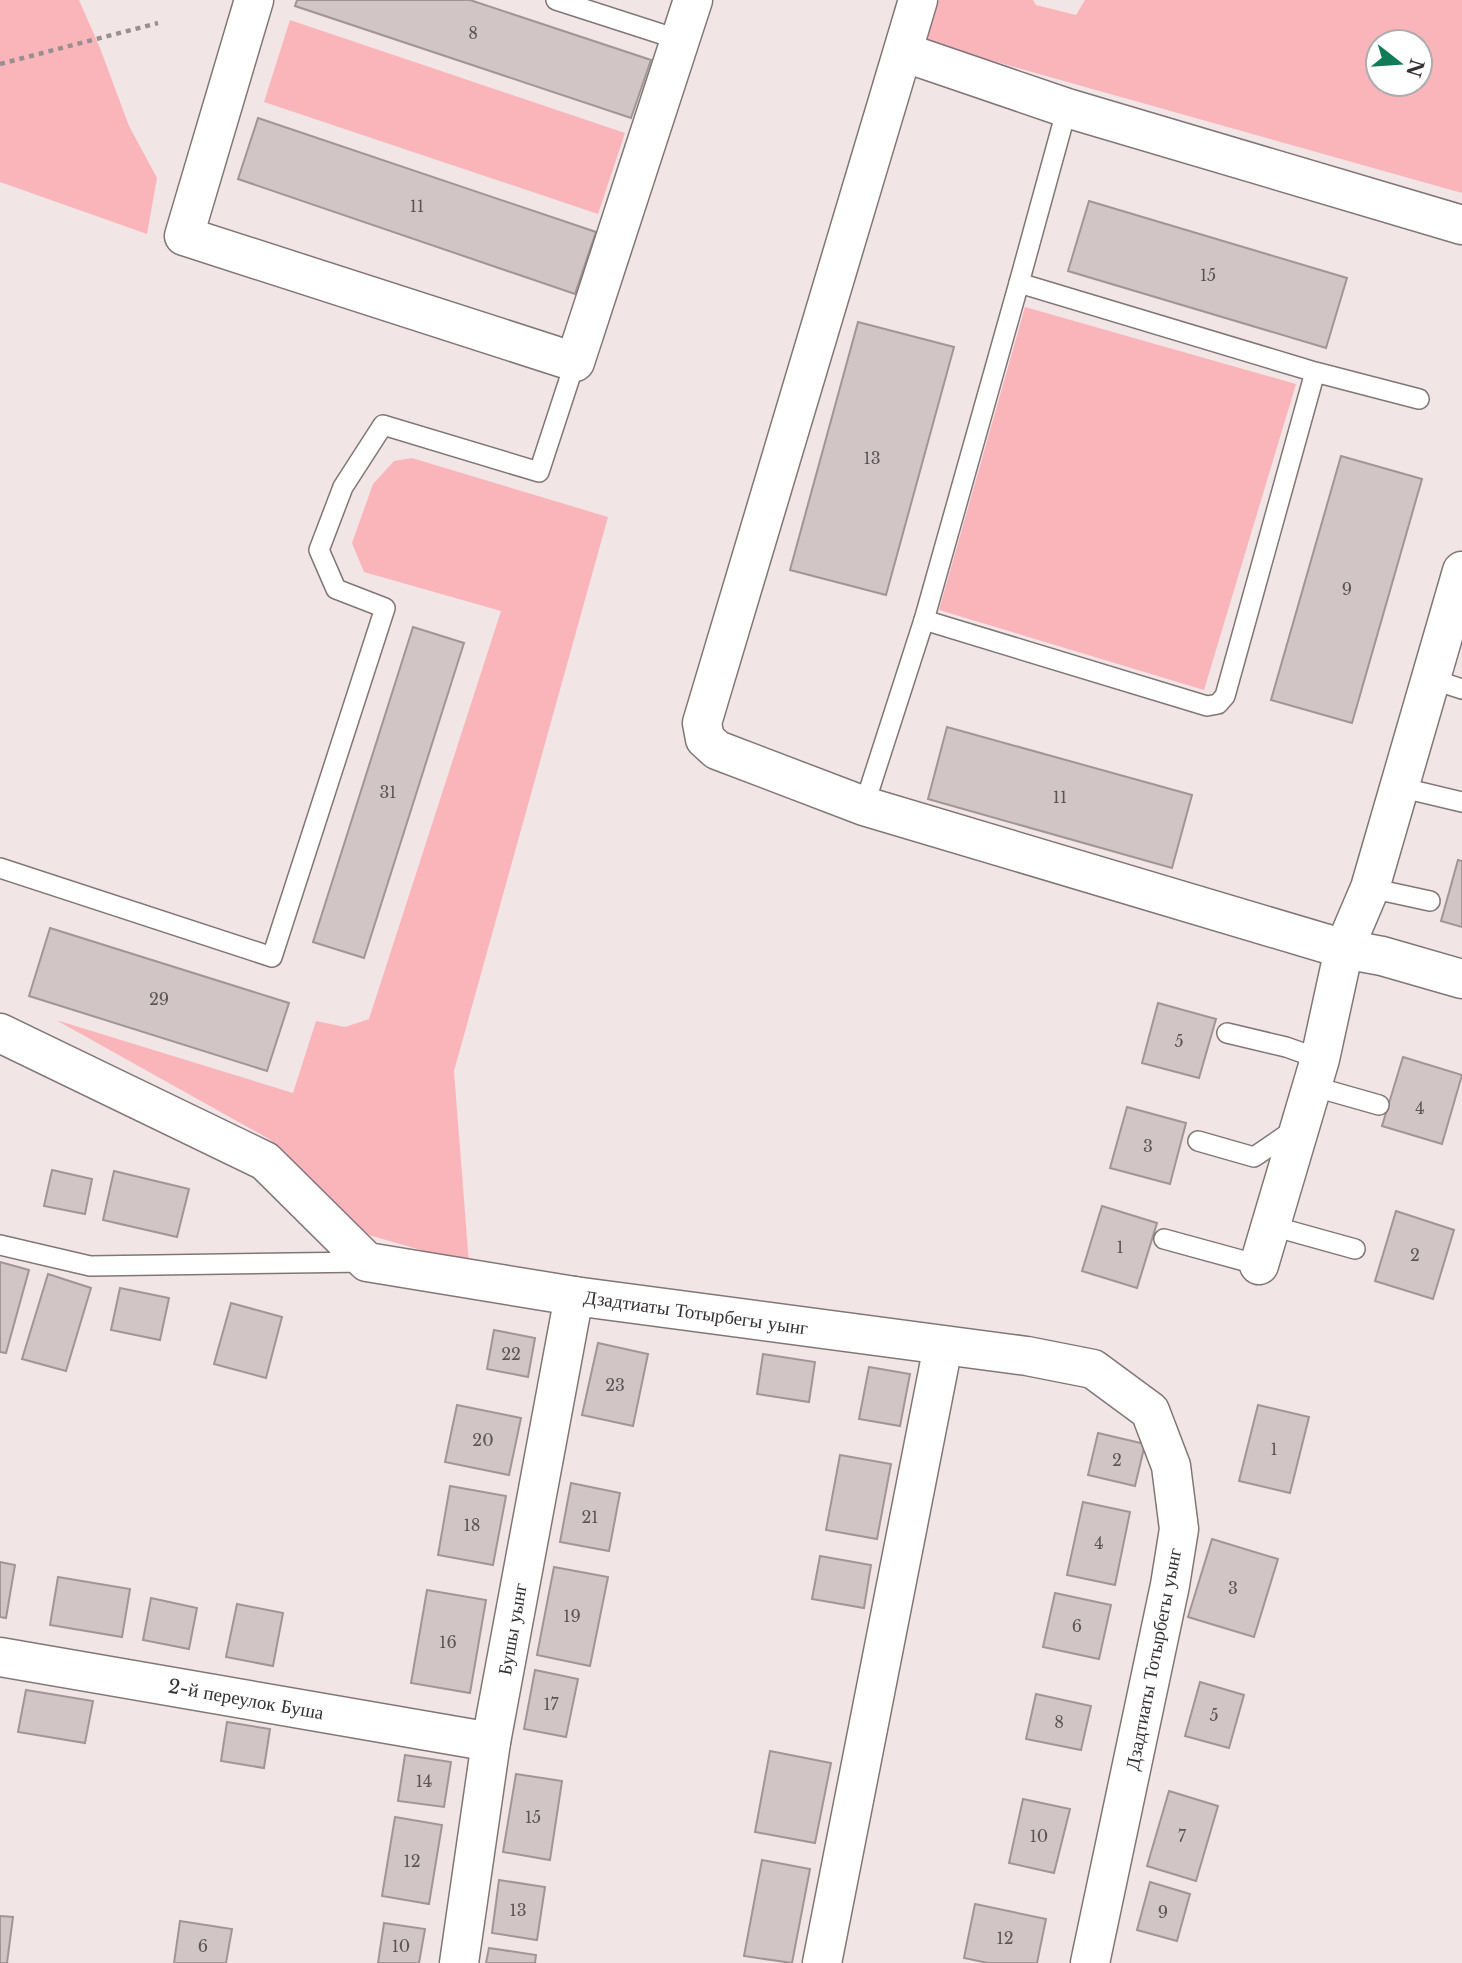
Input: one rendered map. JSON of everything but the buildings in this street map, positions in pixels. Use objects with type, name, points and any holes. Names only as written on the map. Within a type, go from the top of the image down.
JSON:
[{"type":"street","points":[[254,0],[184,236],[575,362],[693,0]]},
{"type":"street","points":[[918,0],[702,723],[705,739],[717,750],[864,806],[1344,949],[1381,956],[1462,979]]},
{"type":"street","points":[[902,52],[1067,108],[1462,225]]},
{"type":"street","points":[[1259,1265],[1316,1073],[1344,949],[1370,888],[1399,787],[1446,684],[1461,575]]},
{"type":"street","points":[[0,1033],[265,1161],[367,1262]]},
{"type":"street","name":"Дзадтиаты Тотырбегы уынг","points":[[367,1262],[574,1296],[1027,1356],[1093,1369],[1150,1412],[1171,1466],[1179,1529],[1170,1585],[1090,1963]]},
{"type":"street","name":"Бушы уынг","points":[[459,1963],[491,1742],[574,1296]]},
{"type":"street","points":[[822,1963],[943,1346]]},
{"type":"street","name":"2-й переулок Буша","points":[[0,1657],[491,1742]]},
{"type":"lane","points":[[556,0],[680,40]]},
{"type":"lane","points":[[864,806],[924,620],[1067,108]]},
{"type":"lane","points":[[1019,283],[1315,372],[1419,399]]},
{"type":"lane","points":[[0,868],[272,957],[385,608],[336,589],[319,550],[343,487],[383,425],[539,472],[575,362]]},
{"type":"lane","points":[[924,620],[1208,706],[1218,705],[1225,696],[1315,372]]},
{"type":"lane","points":[[1399,787],[1462,802]]},
{"type":"lane","points":[[1370,888],[1430,901]]},
{"type":"lane","points":[[1227,1033],[1286,1047],[1316,1073],[1379,1105]]},
{"type":"lane","points":[[1198,1141],[1254,1157],[1301,1124]]},
{"type":"lane","points":[[1272,1226],[1355,1249]]},
{"type":"lane","points":[[1164,1239],[1259,1265]]},
{"type":"lane","points":[[0,1245],[90,1266],[367,1262]]},
{"type":"path","points":[[0,64],[158,23]]},
{"type":"shaded area","points":[[0,0],[79,0],[129,126],[157,178],[147,234],[0,182]]},
{"type":"shaded area","points":[[939,0],[1033,0],[1036,5],[1076,15],[1085,0],[1462,0],[1462,193],[922,41]]},
{"type":"shaded area","points":[[290,20],[625,133],[598,214],[264,102]]},
{"type":"shaded area","points":[[1025,307],[1296,384],[1204,690],[939,610]]},
{"type":"shaded area","points":[[412,458],[608,517],[454,1071],[469,1264],[362,1233],[271,1140],[56,1020],[293,1093],[316,1021],[345,1027],[369,1019],[501,611],[364,572],[352,543],[373,484],[394,461]]}]
